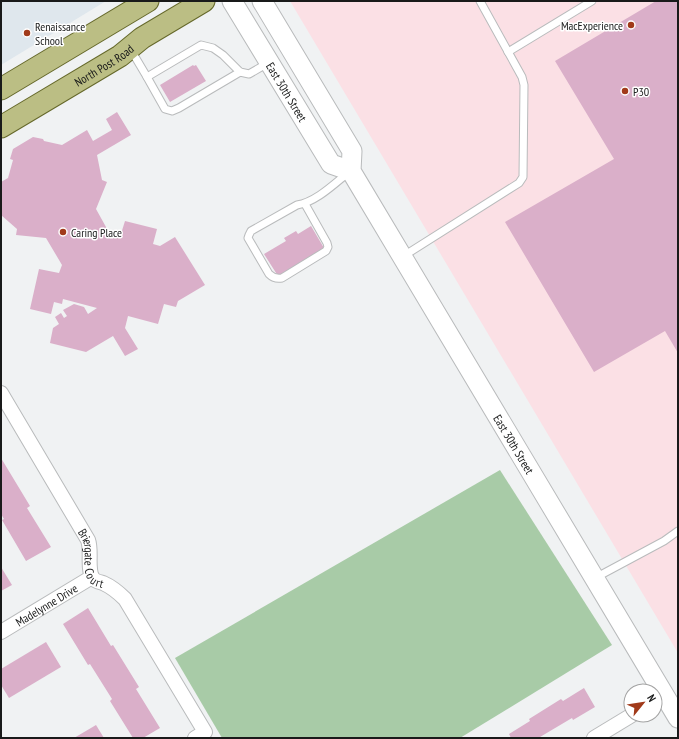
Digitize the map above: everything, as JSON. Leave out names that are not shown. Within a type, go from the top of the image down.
[{"type":"main road","points":[[1,89],[148,1]]},
{"type":"main road","name":"North Post Road","points":[[1,127],[120,56],[142,38],[204,1]]},
{"type":"main road","name":"East 30th Street","points":[[232,1],[331,164],[351,171]]},
{"type":"main road","name":"East 30th Street","points":[[262,1],[352,151],[351,171],[594,578],[652,683]]},
{"type":"main road","name":"East 30th Street","points":[[663,701],[678,718]]},
{"type":"street","name":"Briergate Court","points":[[1,393],[88,540],[91,548],[90,569],[92,577],[115,589],[125,599],[200,735]]},
{"type":"street","name":"Madelynne Drive","points":[[1,632],[92,577]]},
{"type":"street","points":[[594,738],[623,720]]},
{"type":"lane","points":[[402,257],[519,183],[523,177],[524,85],[522,77],[480,1]]},
{"type":"lane","points":[[508,52],[592,1]]},
{"type":"lane","points":[[147,77],[201,45],[213,48],[223,55],[240,72],[250,74],[269,62]]},
{"type":"lane","points":[[130,48],[165,109],[172,111],[240,72]]},
{"type":"lane","points":[[305,204],[328,247],[326,251],[282,278],[277,279],[272,277],[248,238],[251,231],[297,205],[305,204],[330,188],[351,171]]},
{"type":"lane","points":[[594,578],[664,541],[678,531]]},
{"type":"shaded area","name":"Renaissance School","points":[[1,1],[106,1],[1,65]]},
{"type":"shaded area","points":[[290,1],[678,1],[678,653]]},
{"type":"green space","points":[[500,470],[612,645],[460,738],[222,738],[175,658]]},
{"type":"building","points":[[656,1],[678,1],[678,353],[665,331],[594,372],[505,222],[614,159],[555,61]]},
{"type":"building","points":[[193,65],[196,65],[206,81],[170,102],[160,85]]},
{"type":"building","name":"Caring Place","points":[[117,112],[131,135],[97,155],[102,180],[107,182],[96,209],[111,236],[120,237],[125,221],[157,229],[153,244],[160,246],[175,237],[205,285],[178,301],[176,307],[164,304],[158,324],[128,316],[125,328],[138,349],[125,356],[113,336],[86,352],[50,343],[53,328],[59,324],[55,317],[61,313],[64,318],[67,316],[63,310],[74,304],[84,307],[88,314],[97,308],[63,299],[62,304],[54,302],[51,314],[30,309],[39,269],[59,273],[62,265],[46,238],[16,235],[17,229],[1,215],[1,182],[8,178],[13,160],[10,159],[13,149],[33,137],[62,145],[87,130],[93,141],[112,130],[106,119]]},
{"type":"building","points":[[311,226],[324,248],[278,276],[264,254],[286,241],[284,238],[296,231],[298,234]]},
{"type":"building","points":[[1,458],[30,506],[27,508],[51,547],[26,561],[2,520],[4,519],[1,514]]},
{"type":"building","points":[[1,567],[12,585],[1,591]]},
{"type":"building","points":[[88,608],[111,646],[113,645],[139,687],[136,689],[160,728],[143,738],[133,738],[110,701],[112,699],[90,664],[88,665],[63,624]]},
{"type":"building","points":[[46,642],[61,667],[9,698],[1,685],[1,669]]},
{"type":"building","points":[[584,688],[595,707],[573,720],[572,718],[540,737],[541,738],[511,738],[509,734],[530,721],[529,719],[561,699],[563,701]]},
{"type":"building","points":[[96,725],[104,738],[74,738]]},
{"type":"place","name":"MacExperience","points":[[631,25]]},
{"type":"place","name":"Renaissance School","points":[[27,33]]},
{"type":"place","name":"P30","points":[[625,91]]},
{"type":"place","name":"Caring Place","points":[[63,232]]}]
